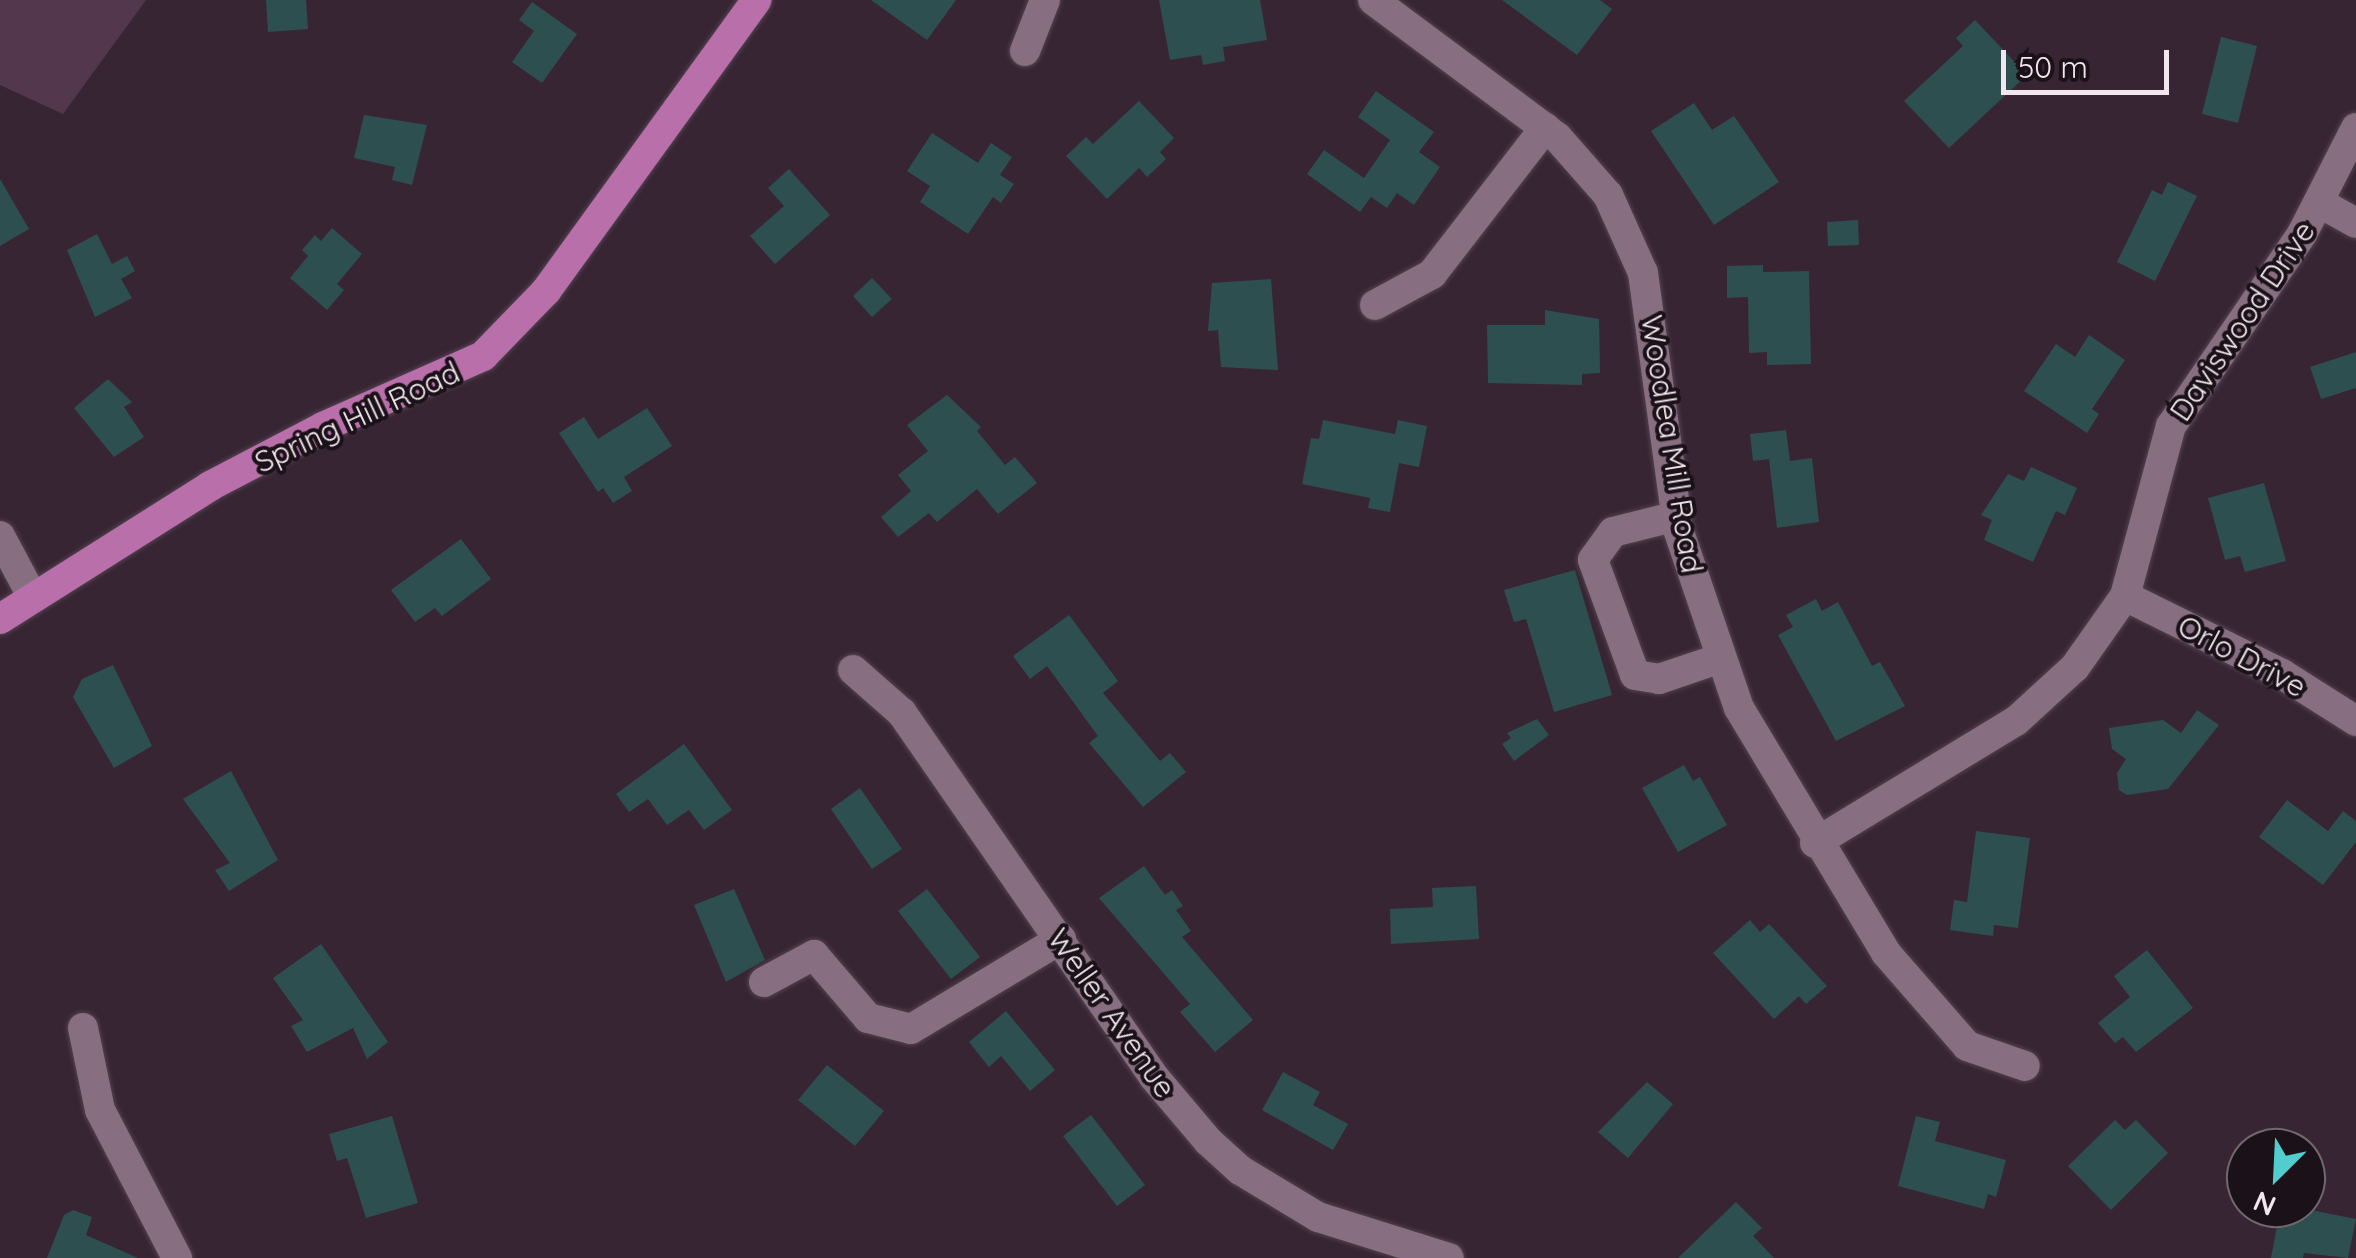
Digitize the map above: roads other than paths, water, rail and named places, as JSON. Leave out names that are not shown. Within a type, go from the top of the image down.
[{"type":"main road","name":"Spring Hill Road","points":[[0,619],[210,486],[322,426],[483,356],[546,291],[757,0]]},
{"type":"street","points":[[1025,51],[1044,0]]},
{"type":"street","name":"Woodlea Mill Road","points":[[1374,0],[1545,128],[1608,195],[1643,273],[1677,516],[1718,659],[1815,843],[1886,953],[1967,1046],[2025,1066]]},
{"type":"street","points":[[1375,305],[1432,274],[1545,128]]},
{"type":"street","name":"Daviswood Drive","points":[[1815,843],[2027,712],[2075,667],[2125,596],[2171,426],[2320,204],[2356,128]]},
{"type":"street","points":[[2320,204],[2356,223]]},
{"type":"street","points":[[1677,516],[1613,532],[1593,560],[1636,675],[1660,679],[1718,659]]},
{"type":"street","points":[[0,536],[32,596]]},
{"type":"street","name":"Orlo Drive","points":[[2125,596],[2282,674],[2356,721]]},
{"type":"street","name":"Weller Avenue","points":[[853,670],[902,713],[1172,1100],[1240,1170],[1318,1217],[1450,1258]]},
{"type":"street","points":[[764,982],[814,955],[868,1018],[911,1030],[1060,940]]},
{"type":"street","points":[[83,1028],[100,1110],[176,1258]]}]
